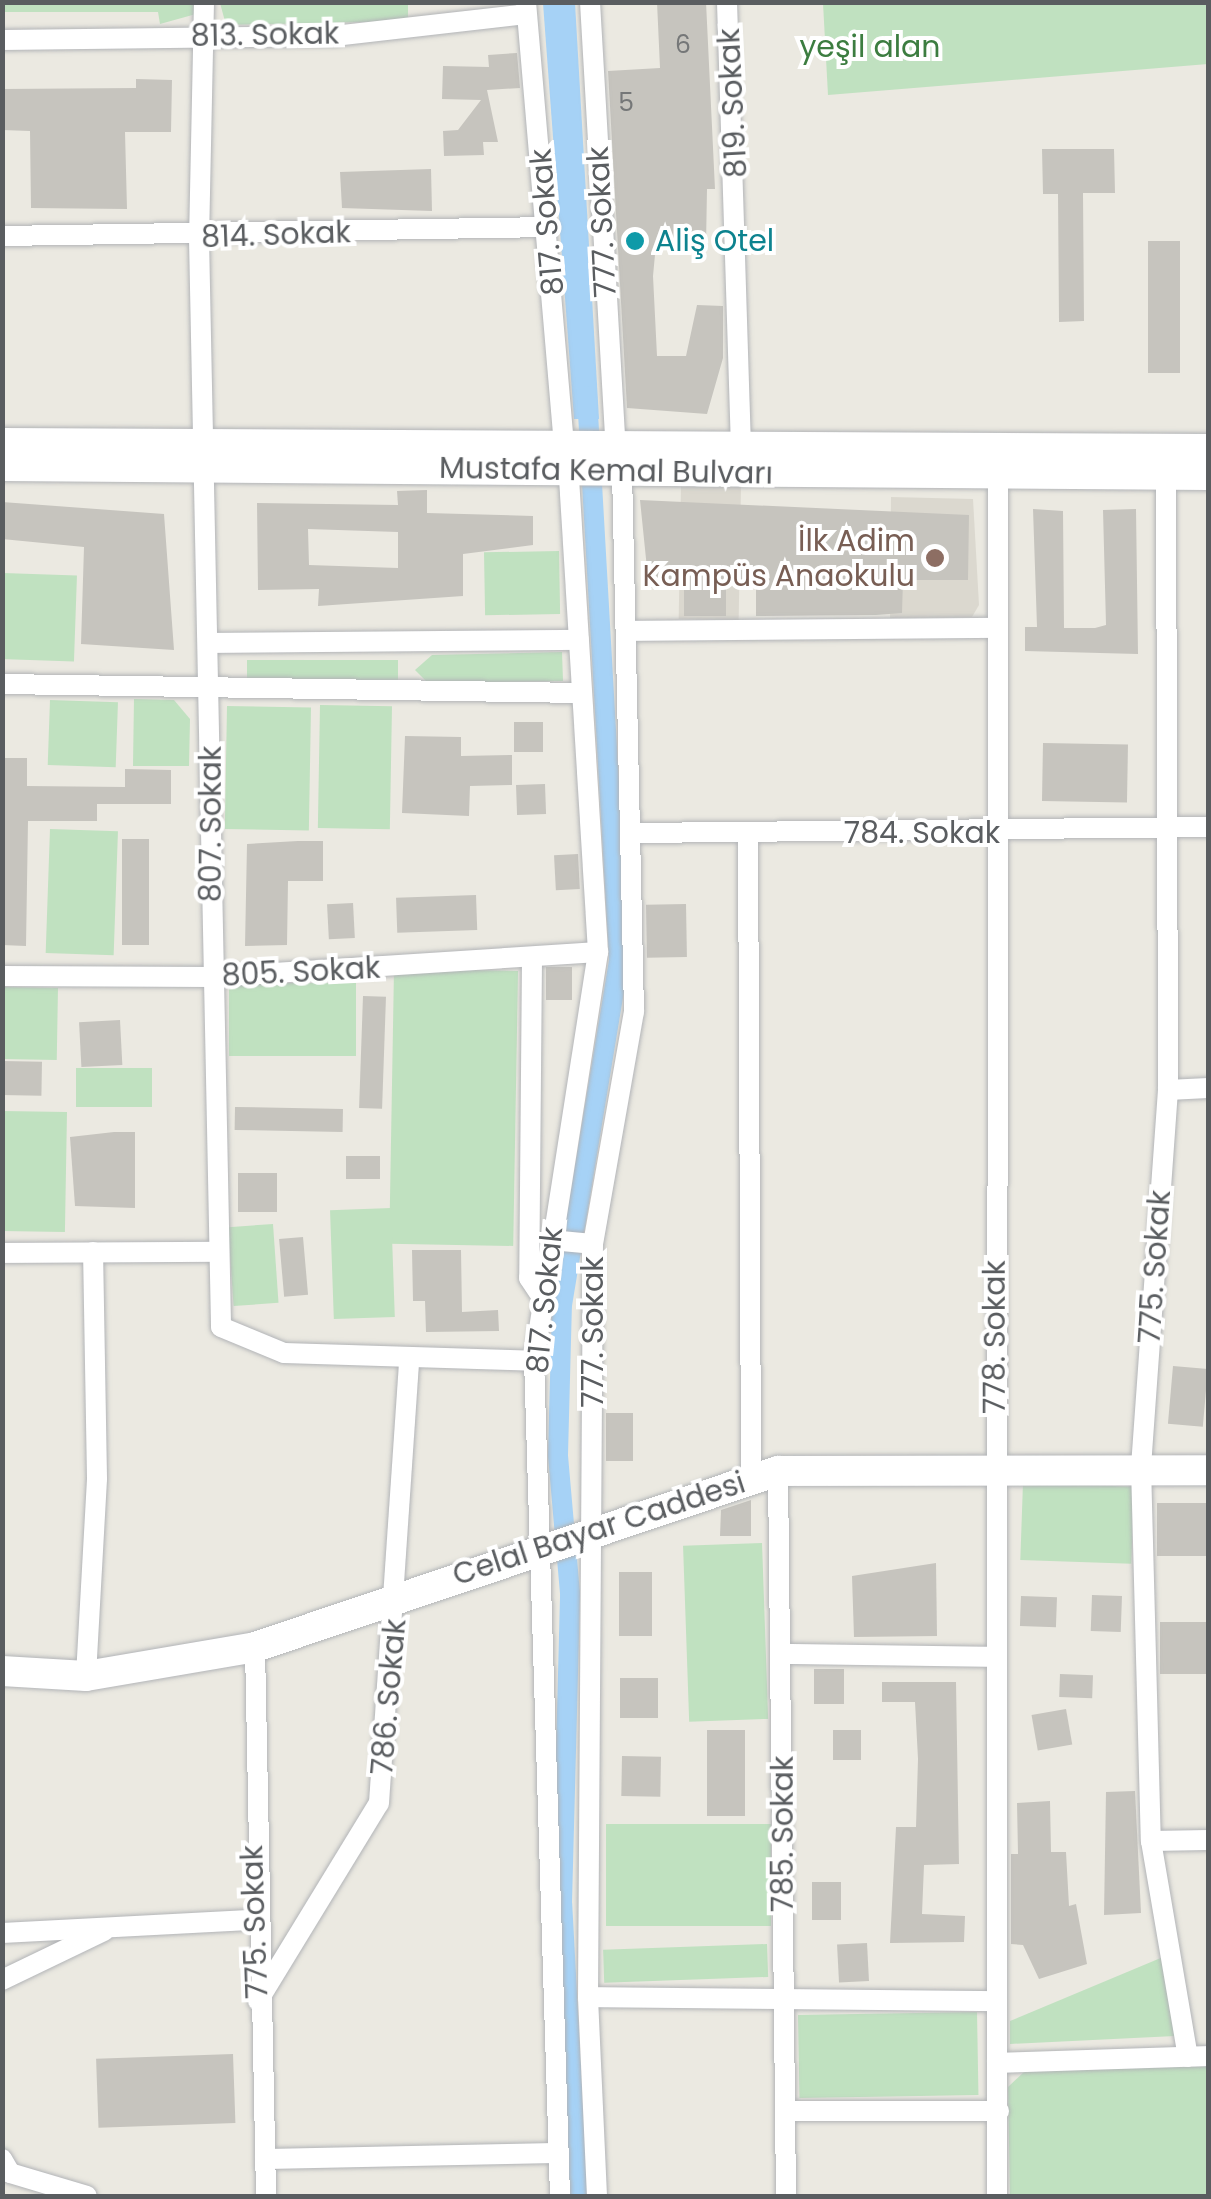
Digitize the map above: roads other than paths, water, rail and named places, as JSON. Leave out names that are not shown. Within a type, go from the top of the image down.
[{"type":"main road","name":"Mustafa Kemal Bulvarı","points":[[2,442],[204,456]]},
{"type":"main road","name":"Mustafa Kemal Bulvarı","points":[[618,456],[741,443],[1208,449]]},
{"type":"main road","name":"Mustafa Kemal Bulvarı","points":[[2,466],[204,456],[566,455],[998,476],[1208,476]]},
{"type":"main road","name":"Celal Bayar Caddesi","points":[[2,1671],[86,1676],[255,1647],[542,1546],[764,1475],[1140,1466],[1208,1470]]},
{"type":"street","name":"807. Sokak","points":[[204,2],[199,238],[204,456],[214,643],[210,687],[214,1252],[221,1327],[284,1353],[534,1361]]},
{"type":"street","name":"777. Sokak","points":[[590,2],[618,456],[635,833],[634,1012],[593,1244],[596,1530],[588,1997],[596,2196]]},
{"type":"street","name":"819. Sokak","points":[[728,2],[741,443]]},
{"type":"street","name":"813. Sokak","points":[[2,40],[334,36],[526,8]]},
{"type":"street","name":"817. Sokak","points":[[526,8],[566,455],[598,952],[534,1361],[560,2196]]},
{"type":"street","name":"814. Sokak","points":[[2,236],[199,238],[548,227]]},
{"type":"street","name":"775. Sokak","points":[[1166,474],[1168,1090],[1140,1466],[1151,1840],[1198,2056]]},
{"type":"street","name":"778. Sokak","points":[[998,476],[994,833],[994,2001],[998,2196]]},
{"type":"street","points":[[626,631],[995,628]]},
{"type":"street","points":[[214,643],[579,640]]},
{"type":"street","points":[[2,684],[582,693]]},
{"type":"street","name":"784. Sokak","points":[[635,833],[994,833],[1208,827]]},
{"type":"street","name":"785. Sokak","points":[[748,833],[764,1475],[785,1654],[782,2000],[786,2196]]},
{"type":"street","name":"805. Sokak","points":[[2,976],[212,977],[598,952]]},
{"type":"street","points":[[532,958],[529,1278],[542,1297]]},
{"type":"street","points":[[1168,1090],[1208,1088]]},
{"type":"street","points":[[550,1240],[593,1244]]},
{"type":"street","points":[[86,1676],[97,1478],[94,1252]]},
{"type":"street","points":[[2,1253],[214,1252]]},
{"type":"street","name":"786. Sokak","points":[[258,2001],[378,1804],[398,1596],[408,1358]]},
{"type":"street","name":"775. Sokak","points":[[255,1647],[254,1920],[266,2196]]},
{"type":"street","points":[[785,1654],[994,1657]]},
{"type":"street","points":[[1151,1840],[1208,1840]]},
{"type":"street","points":[[2,1932],[254,1920]]},
{"type":"street","points":[[2,1980],[114,1927]]},
{"type":"street","points":[[588,1997],[994,2001]]},
{"type":"street","points":[[997,2063],[1198,2056]]},
{"type":"street","points":[[787,2111],[999,2111]]},
{"type":"street","points":[[265,2159],[558,2153]]},
{"type":"street","points":[[2,2159],[10,2173],[87,2196]]},
{"type":"water","points":[[543,3],[575,3],[599,419],[574,419]]},
{"type":"waterway","points":[[578,2196],[562,1903],[570,1593],[558,1455],[562,1305],[619,959],[587,396]]},
{"type":"place","name":"Aliş Otel","points":[[635,241]]},
{"type":"place","name":"İlk Adim Kampüs Anaokulu","points":[[935,558]]},
{"type":"park label","name":"yeşil alan","points":[[870,47]]}]
